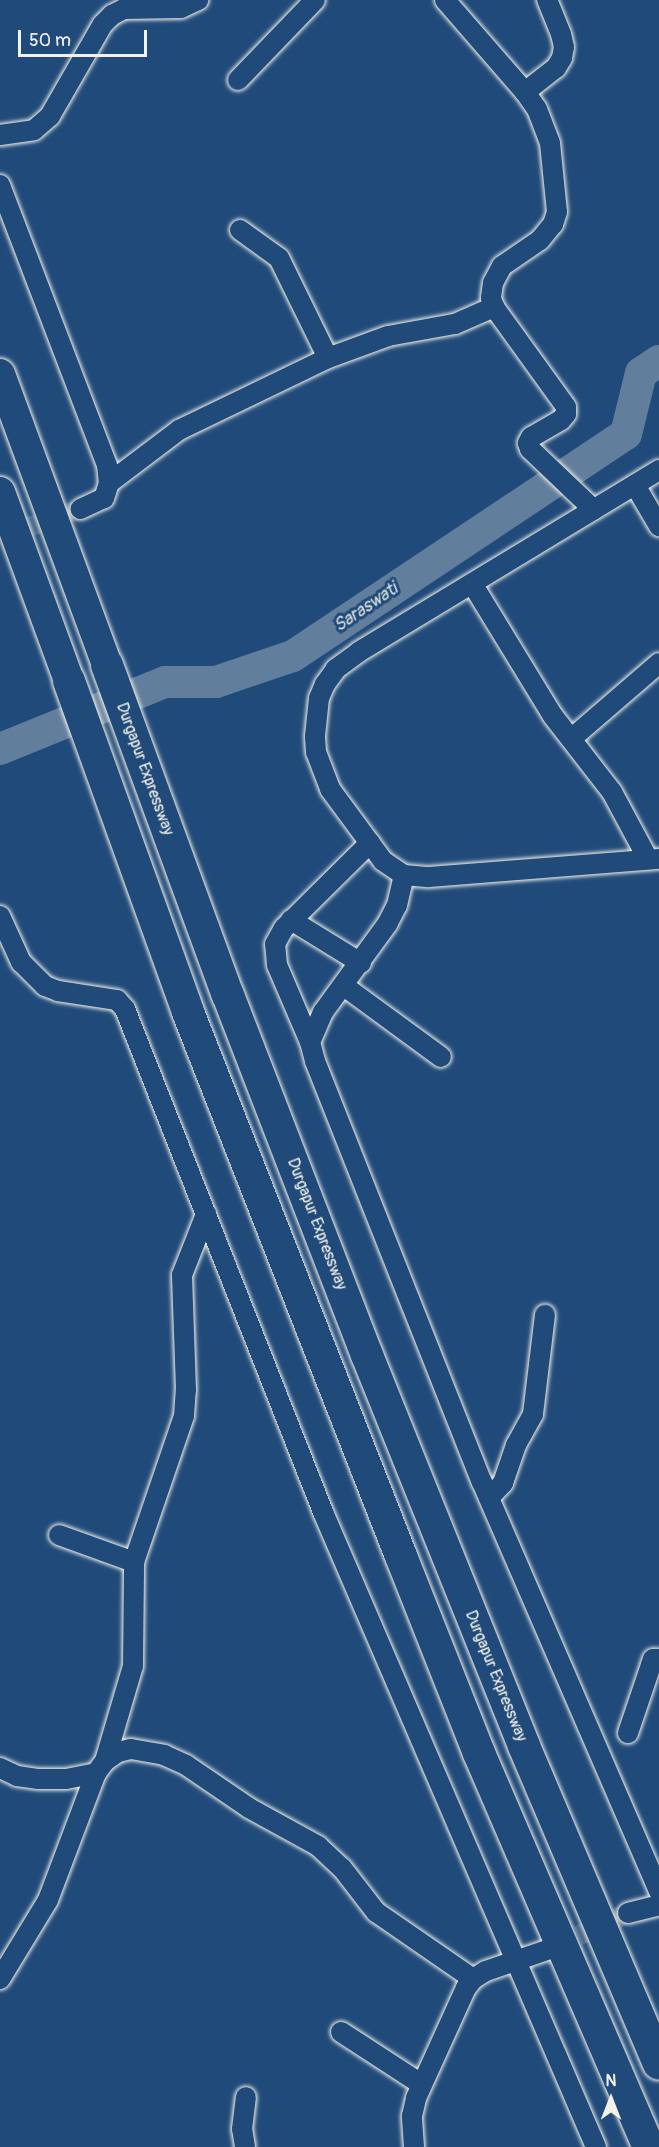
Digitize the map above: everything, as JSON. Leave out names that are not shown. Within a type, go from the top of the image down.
[{"type":"highway","name":"Durgapur Expressway","points":[[107,665],[228,995],[380,1387],[524,1746],[659,2064]]},
{"type":"highway","points":[[69,681],[188,1012],[479,1754],[649,2147]]},
{"type":"main road","name":"Durgapur Expressway","points":[[0,374],[107,665]]},
{"type":"main road","points":[[0,492],[69,681]]},
{"type":"street","points":[[0,135],[34,129],[50,116],[103,24],[112,15],[124,9],[181,8],[198,0]]},
{"type":"street","points":[[238,80],[315,0]]},
{"type":"street","points":[[445,0],[525,92],[537,109],[550,143],[557,212],[553,224],[540,240],[513,256],[497,273],[491,290],[494,307],[566,407],[566,414],[561,420],[531,437],[528,443],[534,454],[591,507]]},
{"type":"street","points":[[525,92],[556,68],[562,58],[564,47],[561,34],[547,0]]},
{"type":"street","points":[[0,185],[107,465],[109,483],[104,498],[80,509]]},
{"type":"street","points":[[240,230],[279,258],[328,358]]},
{"type":"street","points":[[109,483],[179,430],[328,358],[388,336],[455,324],[494,307]]},
{"type":"street","points":[[473,585],[536,688],[571,739],[612,792],[653,859],[429,877],[404,875],[383,861],[330,789],[320,767],[315,737],[322,691],[336,669],[359,652],[473,585],[591,507],[659,470]]},
{"type":"street","points":[[635,485],[659,526]]},
{"type":"street","points":[[571,739],[659,663]]},
{"type":"street","points":[[370,843],[291,920],[278,936],[275,953],[277,965],[310,1042],[315,1061],[489,1498],[659,1892]]},
{"type":"street","points":[[310,1042],[323,1012],[388,923],[396,905],[404,875]]},
{"type":"street","points":[[0,916],[21,962],[45,986],[58,991],[117,1000],[125,1009],[323,1512],[596,2147]]},
{"type":"street","points":[[291,920],[361,963]]},
{"type":"street","points":[[344,986],[441,1057]]},
{"type":"street","points":[[2,1973],[48,1900],[101,1767],[133,1666],[134,1562],[184,1416],[186,1390],[182,1275],[206,1214]]},
{"type":"street","points":[[489,1498],[502,1483],[516,1444],[533,1414],[544,1315]]},
{"type":"street","points":[[59,1535],[134,1562]]},
{"type":"street","points":[[628,1733],[653,1659],[659,1659]]},
{"type":"street","points":[[0,1768],[17,1776],[66,1779],[101,1767],[118,1752],[131,1749],[164,1755],[186,1766],[249,1808],[318,1846],[342,1868],[376,1912],[472,1979]]},
{"type":"street","points":[[628,1913],[659,1905]]},
{"type":"street","points":[[414,2147],[412,2116],[422,2084],[454,2009],[472,1979],[547,1950]]},
{"type":"street","points":[[341,2032],[422,2084]]},
{"type":"street","points":[[245,2147],[242,2129],[246,2097]]},
{"type":"waterway","name":"Saraswati","points":[[0,749],[165,682],[216,682],[293,656],[626,434],[641,373],[659,361]]},
{"type":"tunnel","points":[[0,537],[80,509]]},
{"type":"tunnel","points":[[551,1948],[628,1913]]}]
